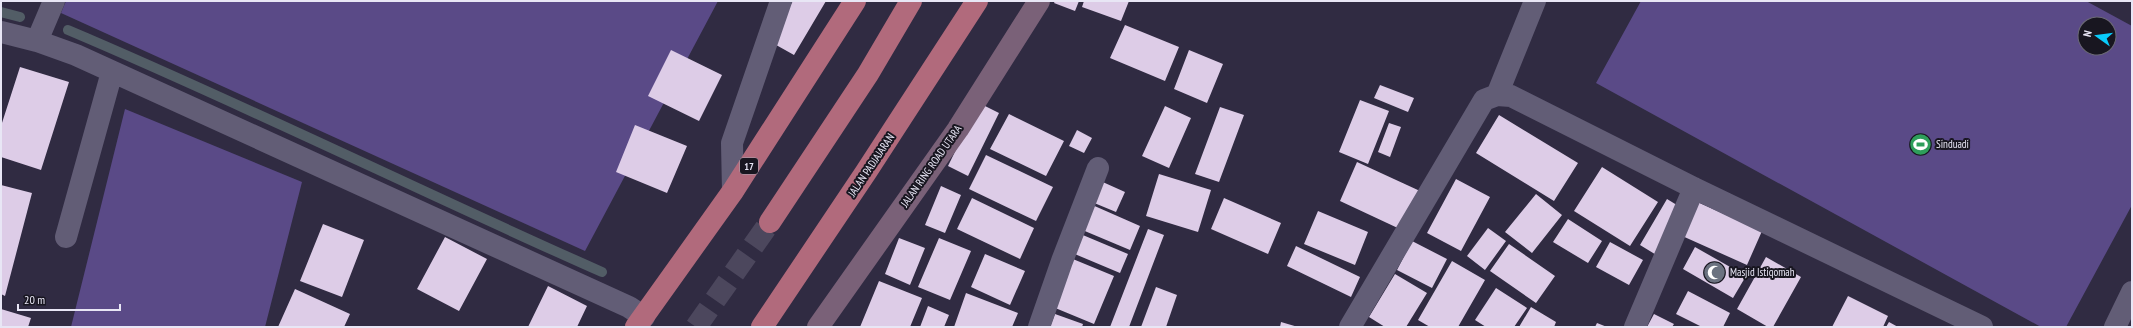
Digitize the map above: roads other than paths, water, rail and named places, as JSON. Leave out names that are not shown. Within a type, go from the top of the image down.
[{"type":"highway","name":"17","points":[[640,322],[733,191],[855,1]]},
{"type":"highway","points":[[770,222],[868,74],[912,1]]},
{"type":"highway","name":"JALAN PADJAJARAN","points":[[762,327],[975,5]]},
{"type":"street","points":[[37,41],[54,1]]},
{"type":"street","points":[[733,191],[732,143],[781,1]]},
{"type":"street","name":"JALAN RING ROAD UTARA","points":[[818,327],[958,129],[1039,1]]},
{"type":"street","points":[[1497,95],[1535,1]]},
{"type":"street","points":[[1,32],[37,41],[76,55],[622,304],[640,322]]},
{"type":"street","points":[[66,237],[112,72]]},
{"type":"street","points":[[1350,327],[1484,100],[1497,95],[1511,96],[1694,188],[1982,327]]},
{"type":"street","points":[[1040,327],[1062,261],[1098,168]]},
{"type":"street","points":[[1635,327],[1694,188]]},
{"type":"street","points":[[2115,327],[2132,292]]},
{"type":"waterway","points":[[1,12],[20,17]]},
{"type":"waterway","points":[[68,30],[269,119],[468,212],[602,272]]},
{"type":"tunnel","points":[[696,327],[770,222]]},
{"type":"place","name":"Sinduadi","points":[[1920,144]]},
{"type":"place","name":"Masjid Istiqomah","points":[[1714,272]]}]
